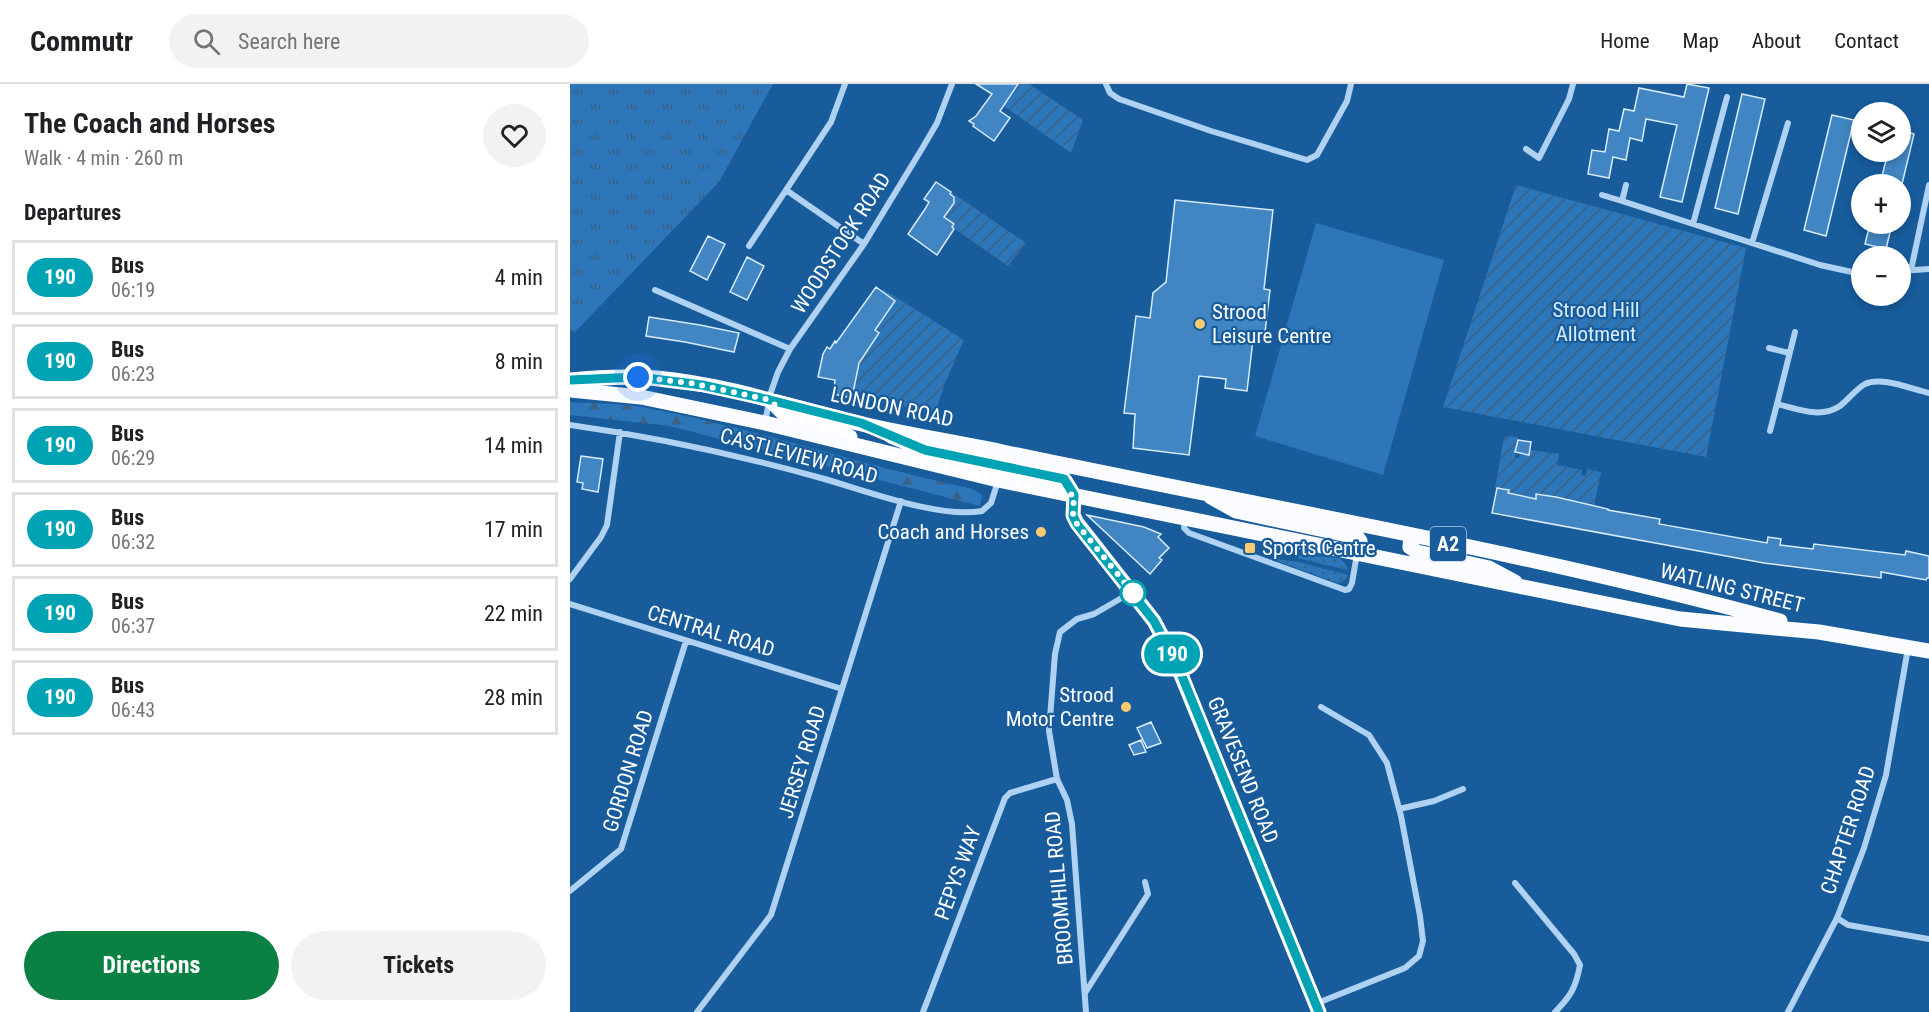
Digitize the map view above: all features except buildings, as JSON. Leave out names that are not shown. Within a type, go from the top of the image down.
[{"type":"main road","name":"LONDON ROAD","points":[[570,380],[656,378],[770,400],[861,423],[925,450],[1002,466],[1074,495]]},
{"type":"main road","name":"LONDON ROAD","points":[[570,390],[641,397],[765,423],[891,455],[1002,466],[1075,466]]},
{"type":"main road","name":"LONDON ROAD","points":[[770,400],[786,416],[831,429],[891,455]]},
{"type":"main road","name":"WATLING STREET","points":[[1075,466],[1498,554],[1723,606],[1819,632]]},
{"type":"main road","name":"WATLING STREET","points":[[1204,492],[1236,511],[1357,537],[1360,540],[1357,554]]},
{"type":"main road","name":"WATLING STREET","points":[[1074,495],[1683,620],[1819,632]]},
{"type":"main road","name":"GRAVESEND ROAD","points":[[1074,495],[1073,516],[1077,524],[1154,621],[1177,664],[1317,1008]]},
{"type":"main road","name":"WATLING STREET","points":[[1411,536],[1410,548],[1417,552],[1484,566],[1522,587]]},
{"type":"main road","name":"A2","points":[[1819,632],[1929,651]]},
{"type":"street","points":[[749,246],[831,122],[845,84]]},
{"type":"street","name":"WOODSTOCK ROAD","points":[[765,423],[778,372],[790,349],[864,244],[934,128],[952,84]]},
{"type":"street","points":[[1106,84],[1110,93],[1119,99],[1211,131],[1307,160],[1317,155],[1347,101],[1351,84]]},
{"type":"street","points":[[1526,149],[1539,158],[1569,99],[1573,84]]},
{"type":"street","points":[[1693,224],[1727,97]]},
{"type":"street","points":[[1752,243],[1788,123]]},
{"type":"street","points":[[1622,201],[1626,184]]},
{"type":"street","points":[[1929,185],[1911,270],[1929,269]]},
{"type":"street","points":[[786,190],[864,244]]},
{"type":"street","points":[[1602,195],[1822,266],[1851,271]]},
{"type":"street","points":[[655,290],[790,349]]},
{"type":"street","points":[[1770,431],[1795,332]]},
{"type":"street","points":[[1769,348],[1789,353]]},
{"type":"street","points":[[1777,404],[1816,414],[1838,407],[1865,384],[1886,380],[1929,393]]},
{"type":"street","name":"CASTLEVIEW ROAD","points":[[570,425],[707,449],[942,510],[979,512],[990,505],[1002,466]]},
{"type":"street","points":[[570,579],[605,530],[620,432]]},
{"type":"street","name":"JERSEY ROAD","points":[[697,1012],[771,915],[901,501]]},
{"type":"street","points":[[1185,517],[1184,528],[1189,533],[1345,590],[1351,586],[1357,554]]},
{"type":"street","name":"BROOMHILL ROAD","points":[[1086,1012],[1072,824],[1067,800],[1057,779],[1048,731],[1055,654],[1060,632],[1077,619],[1094,614],[1133,592]]},
{"type":"street","name":"CENTRAL ROAD","points":[[570,604],[842,689]]},
{"type":"street","name":"GORDON ROAD","points":[[570,891],[621,849],[686,640]]},
{"type":"street","name":"CHAPTER ROAD","points":[[1788,1012],[1837,918],[1864,848],[1886,775],[1908,648]]},
{"type":"street","points":[[1317,1008],[1398,972],[1419,956],[1422,943],[1422,928],[1399,809],[1387,763],[1369,735],[1322,707]]},
{"type":"street","name":"PEPYS WAY","points":[[923,1012],[1005,798],[1010,793],[1057,779]]},
{"type":"street","points":[[1399,809],[1434,801],[1462,789]]},
{"type":"street","points":[[1085,993],[1148,894],[1145,882]]},
{"type":"street","points":[[1515,883],[1574,954],[1580,965],[1577,984],[1569,998],[1555,1012]]},
{"type":"street","points":[[1837,918],[1848,925],[1929,939]]},
{"type":"green space","points":[[570,84],[773,84],[719,182],[575,332],[570,330]]},
{"type":"green space","points":[[1018,84],[1029,84],[1083,120],[1071,153],[998,102]]},
{"type":"green space","name":"Strood Hill Allotment","points":[[1516,185],[1746,248],[1706,457],[1443,407]]},
{"type":"green space","points":[[951,192],[1026,243],[1008,266],[952,227],[954,223],[943,215],[954,200]]},
{"type":"green space","points":[[1316,223],[1444,260],[1383,475],[1255,436]]},
{"type":"green space","points":[[883,289],[964,340],[935,413],[853,396],[858,371],[821,363],[817,360],[858,365],[866,353],[841,337],[870,347],[879,333],[875,330],[895,301],[882,291]]},
{"type":"green space","points":[[570,402],[642,407],[733,427],[892,470],[973,489],[982,495],[980,506],[670,426],[570,415]]},
{"type":"green space","points":[[1504,437],[1518,438],[1515,458],[1519,458],[1520,453],[1529,455],[1530,450],[1559,454],[1557,465],[1582,470],[1581,475],[1586,476],[1587,469],[1601,472],[1594,506],[1537,494],[1535,502],[1507,496],[1508,489],[1495,488]]},
{"type":"green space","points":[[1299,555],[1339,558],[1348,570],[1297,558]]},
{"type":"green space","points":[[1269,558],[1299,562],[1348,575],[1344,581],[1337,583]]},
{"type":"bus line","name":"190","points":[[570,380],[638,377],[702,385],[861,423],[925,450],[1064,479],[1074,495],[1073,516],[1077,524],[1154,621],[1177,664],[1319,1012]]},
{"type":"place","name":"Strood Leisure Centre","points":[[1200,324]]},
{"type":"place","name":"Coach and Horses","points":[[1041,532]]},
{"type":"place","name":"Sports Centre","points":[[1250,548]]},
{"type":"place","name":"Strood Motor Centre","points":[[1126,707]]},
{"type":"route","points":[[638,377],[690,383],[770,400],[786,416],[831,429],[891,455],[1074,495],[1073,516],[1077,524],[1133,593]]}]
